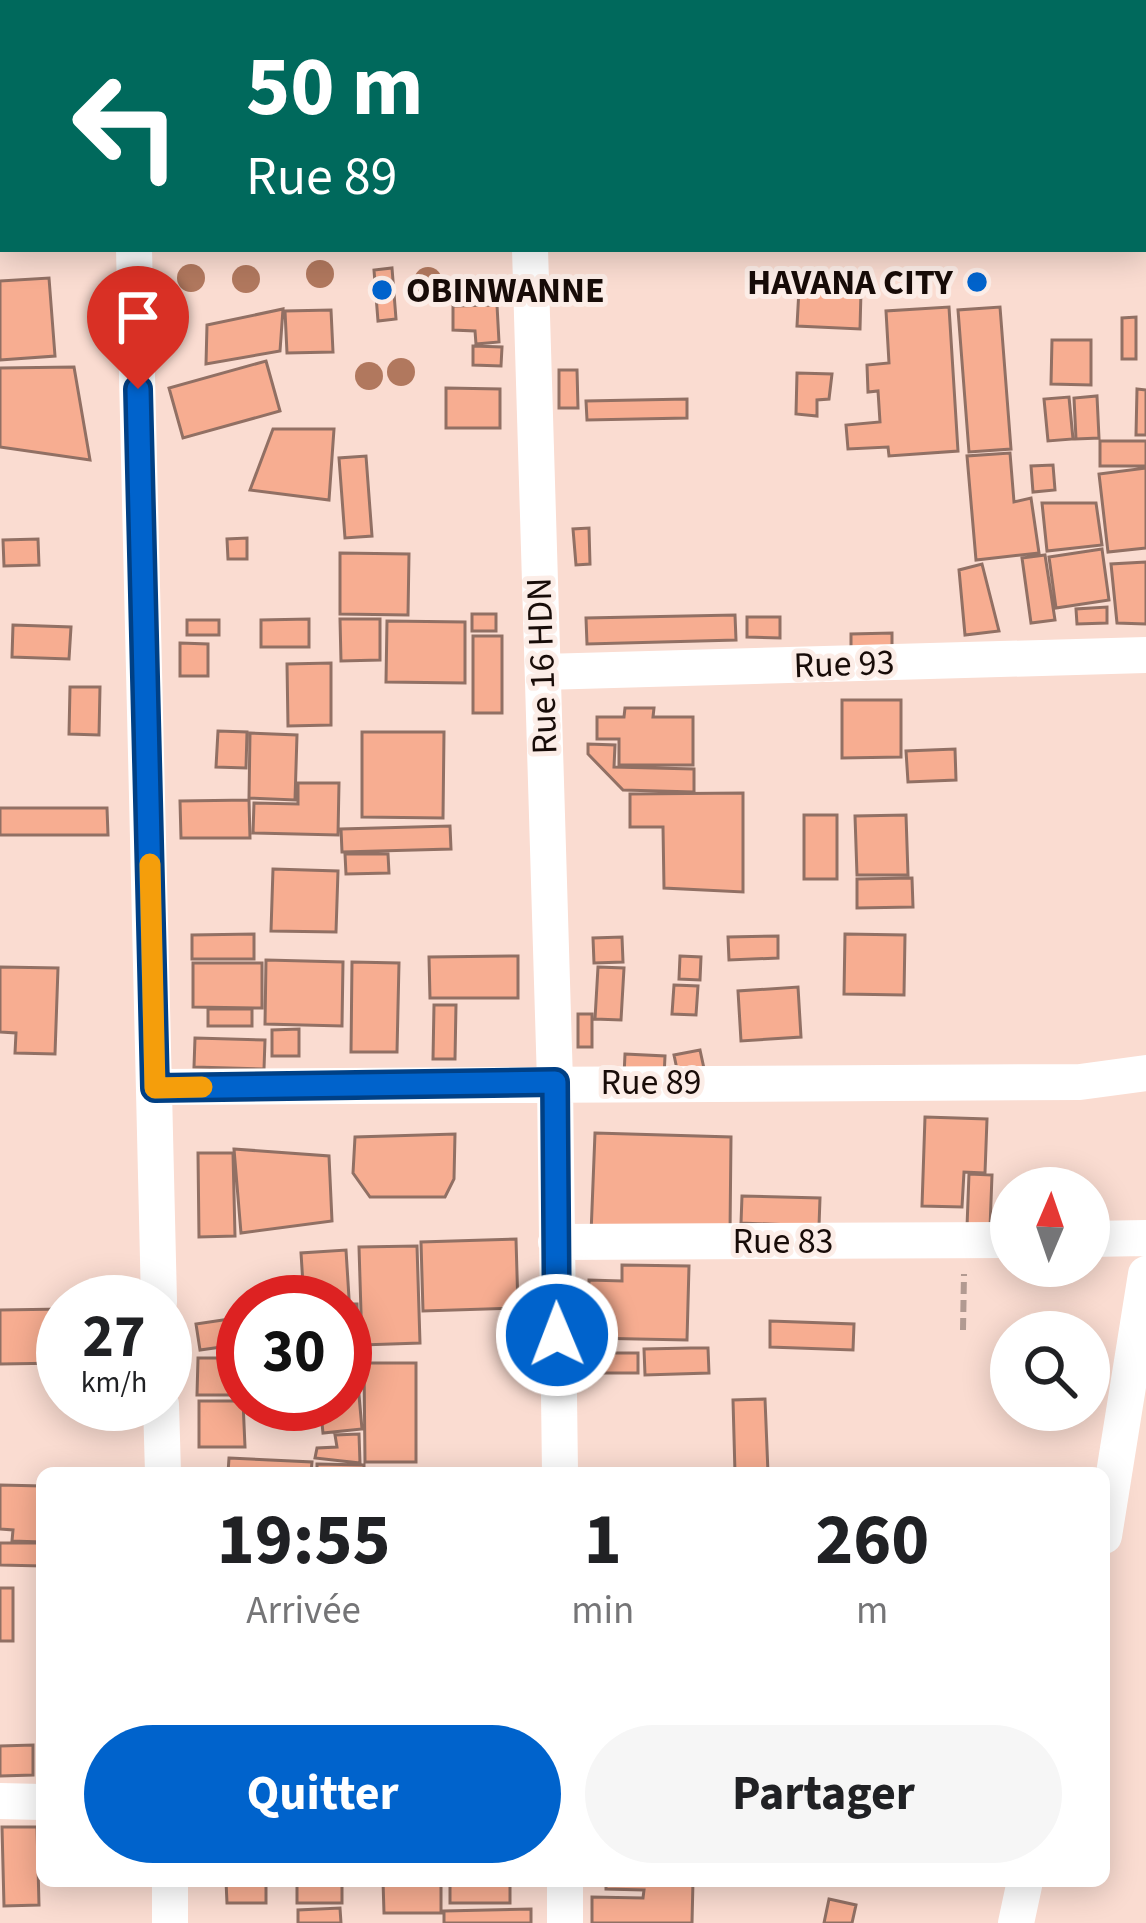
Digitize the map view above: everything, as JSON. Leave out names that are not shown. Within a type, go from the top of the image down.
[{"type":"street","points":[[134,252],[158,1275]]},
{"type":"street","name":"Rue 16 HDN","points":[[530,252],[555,1082],[560,1467]]},
{"type":"street","name":"Rue 93","points":[[543,672],[1146,655]]},
{"type":"street","name":"Rue 89","points":[[155,1088],[1080,1082],[1146,1073]]},
{"type":"street","points":[[1110,1239],[1146,1238]]},
{"type":"street","name":"Rue 83","points":[[556,1242],[990,1240]]},
{"type":"street","points":[[1120,1518],[1146,1274]]},
{"type":"street","points":[[162,1431],[163,1467]]},
{"type":"street","points":[[0,1801],[36,1802]]},
{"type":"street","points":[[170,1887],[170,1923]]},
{"type":"street","points":[[565,1887],[565,1923]]},
{"type":"street","points":[[1016,1923],[1023,1887]]},
{"type":"path","points":[[963,1330],[964,1241]]},
{"type":"building","points":[[392,268],[396,319],[378,321],[374,270]]},
{"type":"building","points":[[49,278],[55,356],[0,360],[0,281]]},
{"type":"building","points":[[799,289],[861,291],[860,329],[797,326]]},
{"type":"building","points":[[497,305],[499,342],[476,344],[475,331],[453,330],[453,306]]},
{"type":"building","points":[[949,307],[958,451],[889,456],[888,447],[848,449],[846,425],[880,422],[878,391],[868,392],[867,365],[889,363],[886,311]]},
{"type":"building","points":[[1000,307],[1011,449],[969,452],[958,310]]},
{"type":"building","points":[[283,309],[280,351],[206,364],[207,325]]},
{"type":"building","points":[[331,310],[333,352],[287,353],[285,311]]},
{"type":"building","points":[[1136,317],[1136,359],[1122,359],[1122,318]]},
{"type":"building","points":[[1052,340],[1091,340],[1091,385],[1051,384]]},
{"type":"building","points":[[473,346],[502,347],[501,366],[473,365]]},
{"type":"building","points":[[266,361],[280,411],[183,438],[169,388]]},
{"type":"building","points":[[74,367],[90,460],[0,447],[0,368]]},
{"type":"building","points":[[559,370],[577,370],[578,408],[559,408]]},
{"type":"building","points":[[797,373],[832,374],[829,399],[817,400],[817,416],[796,414]]},
{"type":"building","points":[[446,388],[500,389],[500,428],[446,428]]},
{"type":"building","points":[[1137,389],[1146,390],[1146,435],[1136,435]]},
{"type":"building","points":[[1097,396],[1099,438],[1076,439],[1074,398]]},
{"type":"building","points":[[1069,397],[1073,439],[1048,441],[1044,399]]},
{"type":"building","points":[[687,399],[687,418],[587,420],[586,401]]},
{"type":"building","points":[[273,429],[334,429],[329,500],[250,490]]},
{"type":"building","points":[[1100,441],[1146,441],[1146,466],[1100,466]]},
{"type":"building","points":[[1010,453],[1014,502],[1031,498],[1039,553],[976,560],[967,456]]},
{"type":"building","points":[[366,456],[372,536],[345,538],[339,458]]},
{"type":"building","points":[[1053,465],[1055,490],[1033,492],[1031,466]]},
{"type":"building","points":[[1146,468],[1146,548],[1108,552],[1099,474]]},
{"type":"building","points":[[1042,503],[1096,503],[1102,545],[1047,551]]},
{"type":"building","points":[[589,528],[590,564],[576,565],[573,529]]},
{"type":"building","points":[[247,538],[247,559],[228,559],[227,539]]},
{"type":"building","points":[[38,539],[39,565],[4,566],[3,540]]},
{"type":"building","points":[[1102,549],[1109,600],[1056,608],[1049,557]]},
{"type":"building","points":[[340,553],[409,554],[408,615],[340,614]]},
{"type":"building","points":[[1045,555],[1055,620],[1031,623],[1022,558]]},
{"type":"building","points":[[1146,562],[1146,624],[1117,623],[1111,564]]},
{"type":"building","points":[[982,564],[999,631],[965,635],[959,570]]},
{"type":"building","points":[[1107,607],[1107,623],[1077,624],[1076,609]]},
{"type":"building","points":[[472,614],[496,614],[496,631],[472,631]]},
{"type":"building","points":[[735,615],[736,640],[587,644],[586,618]]},
{"type":"building","points":[[747,617],[780,617],[780,638],[747,637]]},
{"type":"building","points":[[309,619],[309,647],[261,647],[261,620]]},
{"type":"building","points":[[340,619],[380,619],[380,660],[341,661]]},
{"type":"building","points":[[187,620],[219,620],[219,635],[187,635]]},
{"type":"building","points":[[387,621],[465,622],[465,683],[386,682]]},
{"type":"building","points":[[13,625],[71,627],[69,659],[12,657]]},
{"type":"building","points":[[892,633],[892,648],[851,648],[851,634]]},
{"type":"building","points":[[473,636],[502,636],[502,713],[473,713]]},
{"type":"building","points":[[180,643],[208,644],[208,676],[180,676]]},
{"type":"building","points":[[331,663],[331,725],[288,726],[287,664]]},
{"type":"building","points":[[70,687],[100,687],[99,735],[69,734]]},
{"type":"building","points":[[842,700],[901,700],[901,757],[842,758]]},
{"type":"building","points":[[625,708],[654,708],[653,717],[693,717],[693,765],[619,765],[619,739],[597,739],[597,717],[624,717]]},
{"type":"building","points":[[218,731],[247,732],[246,768],[216,767]]},
{"type":"building","points":[[362,732],[444,732],[443,818],[362,817]]},
{"type":"building","points":[[250,733],[297,735],[295,800],[249,798]]},
{"type":"building","points":[[588,744],[615,745],[614,767],[694,769],[694,792],[623,790],[588,754]]},
{"type":"building","points":[[955,749],[956,780],[908,782],[906,751]]},
{"type":"building","points":[[298,783],[339,783],[338,835],[253,833],[254,803],[298,804]]},
{"type":"building","points":[[743,793],[743,892],[664,888],[663,827],[630,827],[630,794]]},
{"type":"building","points":[[249,800],[250,838],[181,838],[180,801]]},
{"type":"building","points":[[0,808],[107,808],[108,835],[0,835]]},
{"type":"building","points":[[804,815],[837,815],[837,879],[804,879]]},
{"type":"building","points":[[906,815],[908,875],[857,875],[855,816]]},
{"type":"building","points":[[450,826],[451,849],[342,852],[341,829]]},
{"type":"building","points":[[345,854],[388,854],[389,873],[346,874]]},
{"type":"building","points":[[273,869],[338,871],[336,932],[271,931]]},
{"type":"building","points":[[912,878],[913,907],[857,908],[857,879]]},
{"type":"building","points":[[254,934],[254,959],[192,959],[192,935]]},
{"type":"building","points":[[845,934],[905,935],[904,995],[844,994]]},
{"type":"building","points":[[778,936],[778,958],[729,960],[728,937]]},
{"type":"building","points":[[622,937],[623,962],[594,963],[593,938]]},
{"type":"building","points":[[518,956],[518,998],[430,998],[429,957]]},
{"type":"building","points":[[680,956],[701,957],[700,980],[679,979]]},
{"type":"building","points":[[266,960],[343,962],[342,1026],[265,1024]]},
{"type":"building","points":[[352,962],[399,963],[397,1052],[351,1052]]},
{"type":"building","points":[[193,963],[262,963],[262,1008],[193,1007]]},
{"type":"building","points":[[0,967],[58,968],[55,1054],[15,1053],[16,1033],[0,1032]]},
{"type":"building","points":[[598,967],[624,968],[621,1020],[595,1019]]},
{"type":"building","points":[[674,985],[698,986],[696,1015],[672,1014]]},
{"type":"building","points":[[798,987],[801,1037],[741,1041],[738,991]]},
{"type":"building","points":[[434,1005],[456,1005],[455,1059],[433,1059]]},
{"type":"building","points":[[208,1009],[252,1009],[252,1026],[208,1026]]},
{"type":"building","points":[[578,1014],[592,1014],[592,1047],[578,1047]]},
{"type":"building","points":[[299,1029],[299,1056],[272,1056],[272,1030]]},
{"type":"building","points":[[195,1038],[265,1040],[264,1069],[194,1067]]},
{"type":"building","points":[[700,1050],[705,1073],[679,1079],[674,1055]]},
{"type":"building","points":[[625,1054],[665,1056],[664,1077],[624,1076]]},
{"type":"building","points":[[925,1117],[987,1119],[985,1173],[964,1172],[962,1207],[922,1206]]},
{"type":"building","points":[[595,1133],[731,1137],[730,1233],[591,1234]]},
{"type":"building","points":[[455,1134],[454,1179],[445,1197],[370,1197],[353,1173],[355,1137]]},
{"type":"building","points":[[234,1149],[329,1156],[332,1221],[241,1233]]},
{"type":"building","points":[[198,1153],[233,1153],[235,1236],[199,1237]]},
{"type":"building","points":[[969,1174],[990,1175],[990,1228],[967,1227]]},
{"type":"building","points":[[742,1196],[820,1198],[819,1226],[741,1223]]},
{"type":"building","points":[[516,1239],[518,1308],[423,1311],[421,1242]]},
{"type":"building","points":[[417,1246],[420,1343],[372,1345],[372,1275],[360,1275],[359,1247]]},
{"type":"building","points":[[346,1250],[348,1275],[302,1275],[301,1253]]},
{"type":"building","points":[[622,1265],[689,1266],[687,1340],[588,1338],[589,1280],[622,1281]]},
{"type":"building","points":[[36,1309],[36,1363],[0,1364],[0,1310]]},
{"type":"building","points":[[216,1321],[216,1348],[200,1350],[196,1324]]},
{"type":"building","points":[[770,1321],[854,1324],[853,1350],[770,1347]]},
{"type":"building","points":[[708,1348],[709,1373],[645,1375],[644,1349]]},
{"type":"building","points":[[601,1353],[638,1353],[638,1373],[601,1373]]},
{"type":"building","points":[[198,1358],[216,1358],[216,1395],[197,1395]]},
{"type":"building","points":[[372,1363],[416,1363],[416,1462],[365,1462],[365,1431],[372,1431]]},
{"type":"building","points":[[765,1399],[768,1467],[735,1467],[733,1400]]},
{"type":"building","points":[[199,1401],[216,1401],[216,1431],[244,1431],[245,1447],[199,1447]]},
{"type":"building","points":[[359,1434],[360,1463],[315,1458],[317,1448],[337,1447],[335,1435]]},
{"type":"building","points":[[229,1458],[312,1462],[312,1467],[228,1467]]},
{"type":"building","points":[[317,1464],[364,1465],[364,1467]]},
{"type":"building","points":[[0,1485],[36,1486],[36,1542],[12,1541],[13,1530],[0,1529]]},
{"type":"building","points":[[0,1543],[36,1543],[36,1566],[0,1565]]},
{"type":"building","points":[[0,1588],[13,1588],[13,1641],[0,1641]]},
{"type":"building","points":[[33,1745],[33,1775],[0,1776],[0,1746]]},
{"type":"building","points":[[2,1827],[36,1827],[39,1905],[4,1906]]},
{"type":"building","points":[[226,1887],[266,1887],[266,1903],[227,1903]]},
{"type":"building","points":[[297,1887],[342,1887],[342,1903],[297,1903]]},
{"type":"building","points":[[383,1887],[441,1887],[441,1913],[384,1913]]},
{"type":"building","points":[[450,1887],[510,1887],[510,1903],[450,1903]]},
{"type":"building","points":[[693,1887],[692,1923],[592,1923],[592,1897],[643,1898],[644,1890],[606,1889]]},
{"type":"building","points":[[829,1899],[856,1905],[852,1923],[824,1923]]},
{"type":"building","points":[[340,1908],[341,1923],[298,1923],[298,1910]]},
{"type":"building","points":[[531,1909],[531,1923],[444,1923],[444,1911]]},
{"type":"slow traffic","points":[[150,864],[155,1088],[202,1087]]},
{"type":"place","name":"HAVANA CITY","points":[[977,282]]},
{"type":"place","name":"OBINWANNE","points":[[382,290]]},
{"type":"route","points":[[138,389],[155,1088],[555,1082],[557,1335]]}]
